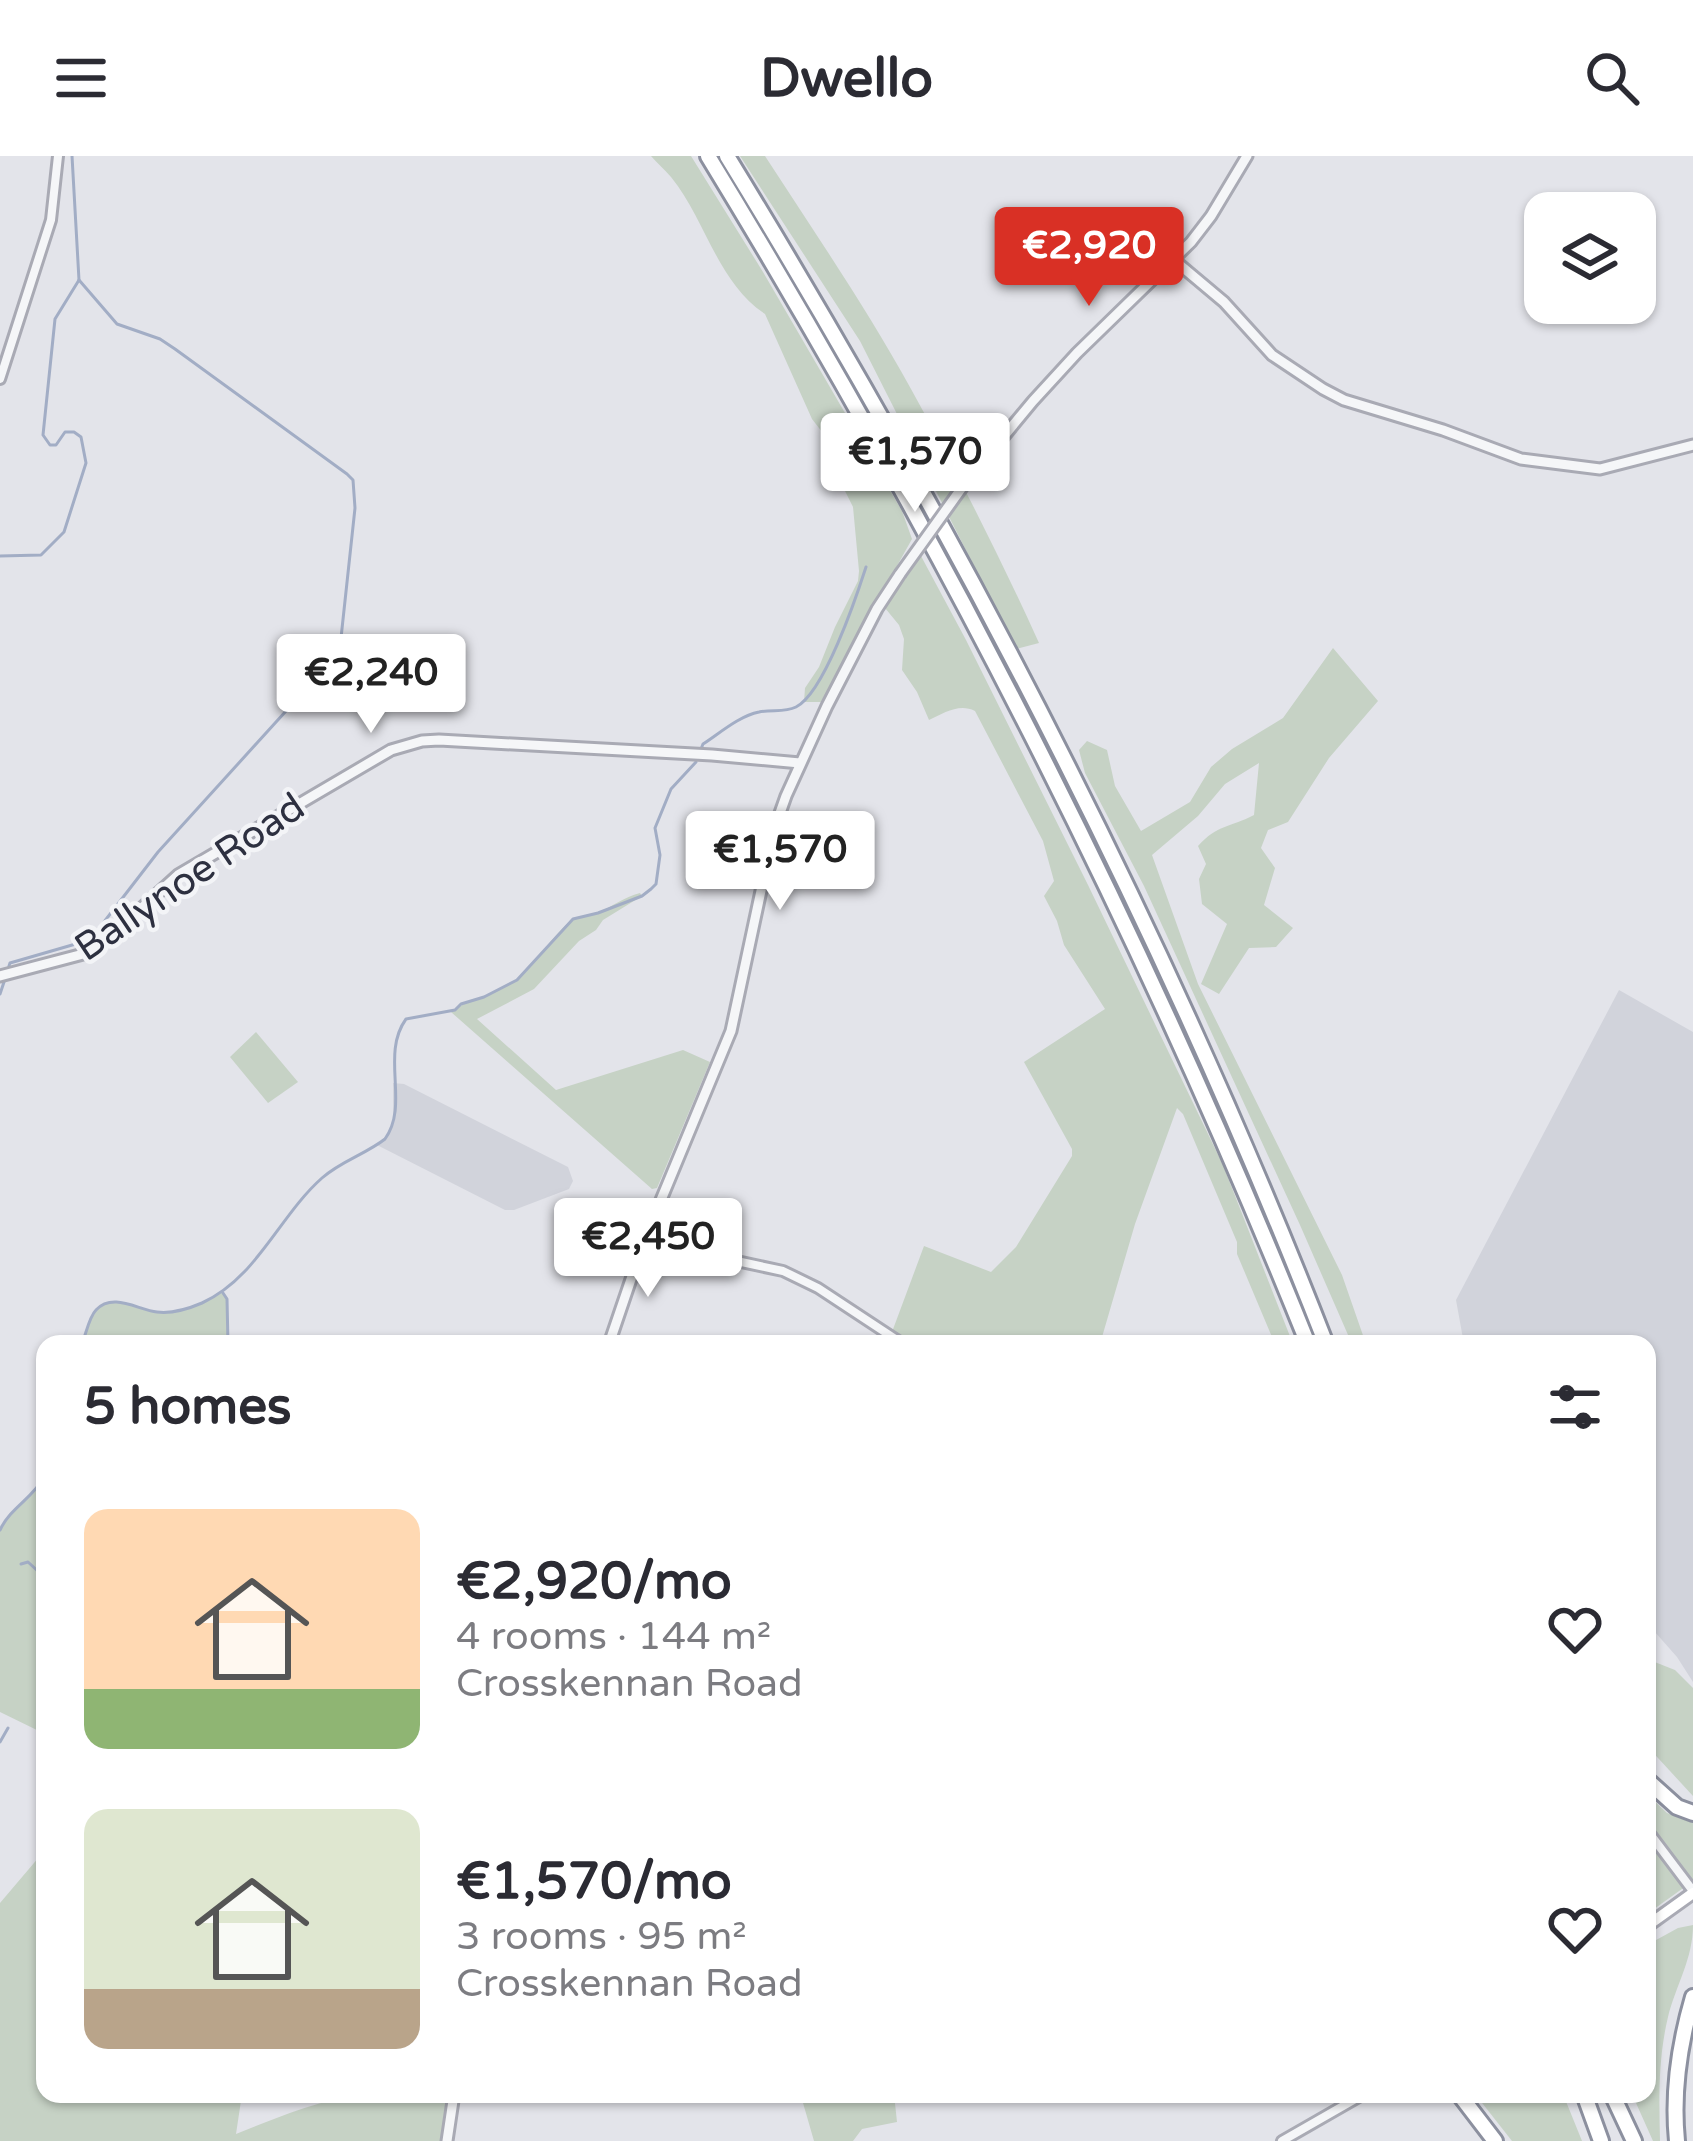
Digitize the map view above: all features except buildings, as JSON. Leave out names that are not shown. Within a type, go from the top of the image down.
[{"type":"highway","points":[[708,156],[855,402],[1049,766],[1156,986],[1304,1335]]},
{"type":"highway","points":[[727,156],[871,397],[1060,748],[1206,1057],[1322,1335]]},
{"type":"highway","points":[[1656,1788],[1677,1807],[1693,1813]]},
{"type":"highway","points":[[1677,2141],[1678,2059],[1693,1997]]},
{"type":"highway","points":[[1466,2103],[1495,2141]]},
{"type":"highway","points":[[1587,2103],[1601,2141]]},
{"type":"highway","points":[[1616,2103],[1634,2141]]},
{"type":"main road","points":[[1656,1919],[1693,1892]]},
{"type":"street","points":[[0,379],[51,220],[58,156]]},
{"type":"street","points":[[612,1335],[644,1241],[731,1031],[774,830],[800,763],[877,609],[966,482],[1076,353],[1174,260],[1211,216],[1247,156]]},
{"type":"street","points":[[1174,260],[1224,302],[1272,355],[1344,400],[1521,459],[1600,469],[1693,446]]},
{"type":"street","name":"Ballynoe Road","points":[[0,976],[87,953],[178,875],[316,792],[408,744],[439,740],[800,763]]},
{"type":"street","points":[[644,1241],[783,1271],[889,1335]]},
{"type":"street","points":[[1656,1843],[1693,1892]]},
{"type":"street","points":[[447,2141],[453,2103]]},
{"type":"street","points":[[1282,2141],[1348,2103]]},
{"type":"shaded area","points":[[1619,990],[1693,1032],[1693,1682],[1656,1633],[1656,1335],[1462,1335],[1456,1300]]},
{"type":"shaded area","points":[[393,1083],[404,1084],[568,1167],[573,1181],[569,1189],[505,1210],[377,1145],[393,1125]]},
{"type":"green space","points":[[651,156],[691,156],[902,511],[912,539],[821,702],[804,702],[805,688],[819,667],[859,571],[844,470],[812,419],[765,314],[735,285],[683,194]]},
{"type":"green space","points":[[740,156],[765,156],[877,330],[961,483],[1039,643],[1016,649],[860,341]]},
{"type":"green space","points":[[921,556],[1223,1165],[1289,1335],[1271,1335],[1237,1254],[1237,1242],[1177,1108],[1135,1224],[1103,1335],[892,1332],[924,1246],[991,1272],[1016,1247],[1072,1156],[1024,1062],[1105,1009],[1064,945],[1044,896],[1054,881],[1043,841],[975,711],[957,708],[929,720],[902,670],[904,639],[885,608]]},
{"type":"green space","points":[[1333,648],[1378,701],[1329,758],[1288,822],[1268,830],[1261,848],[1275,868],[1264,905],[1293,928],[1276,947],[1249,948],[1219,994],[1201,984],[1227,924],[1202,904],[1199,879],[1206,864],[1198,846],[1218,830],[1254,815],[1259,763],[1225,784],[1198,816],[1152,855],[1198,984],[1342,1275],[1363,1335],[1348,1335],[1144,886],[1085,773],[1079,750],[1087,741],[1107,750],[1115,786],[1141,831],[1190,802],[1211,767],[1283,718]]},
{"type":"green space","points":[[640,893],[579,941],[534,989],[477,1019],[556,1090],[683,1050],[710,1062],[657,1188],[652,1189],[451,1012],[519,978],[571,921]]},
{"type":"green space","points":[[256,1032],[298,1082],[268,1103],[230,1057]]},
{"type":"green space","points":[[223,1292],[227,1299],[228,1335],[85,1335],[92,1316],[104,1304],[168,1313]]},
{"type":"green space","points":[[34,1491],[36,1730],[0,1712],[0,1530]]},
{"type":"green space","points":[[1656,1663],[1675,1670],[1693,1688],[1693,1796],[1656,1756]]},
{"type":"green space","points":[[1656,1803],[1667,1813],[1693,1823],[1693,1881],[1656,1908]]},
{"type":"green space","points":[[36,1861],[36,2103],[241,2103],[236,2134],[323,2103],[447,2103],[441,2141],[0,2141],[0,1903]]},
{"type":"green space","points":[[1693,1925],[1665,2033],[1660,2141],[1653,2141],[1636,2103],[1656,2103],[1656,1940]]},
{"type":"green space","points":[[803,2103],[895,2103],[897,2122],[862,2129],[853,2141],[814,2141]]},
{"type":"green space","points":[[1482,2103],[1567,2103],[1582,2141],[1512,2141]]},
{"type":"waterway","points":[[0,556],[41,555],[64,532],[86,463],[81,437],[74,432],[65,432],[56,445],[50,445],[43,435],[55,319],[79,280],[72,156]]},
{"type":"waterway","points":[[9,966],[86,941],[97,931],[158,852],[316,678],[341,638],[355,508],[353,480],[347,474],[160,339],[117,324],[79,280]]},
{"type":"waterway","points":[[701,749],[744,717],[791,709],[807,698],[838,643],[866,567]]},
{"type":"waterway","points":[[85,1335],[96,1310],[110,1302],[150,1311],[180,1310],[221,1292],[238,1278],[322,1178],[385,1139],[395,1111],[395,1048],[406,1019],[455,1010],[517,980],[573,919],[642,896],[656,884],[660,855],[655,828],[671,789],[696,762]]},
{"type":"waterway","points":[[0,994],[4,982]]},
{"type":"waterway","points":[[223,1293],[228,1335]]},
{"type":"waterway","points":[[0,1530],[36,1488]]},
{"type":"waterway","points":[[21,1564],[28,1562],[36,1569]]},
{"type":"waterway","points":[[0,1742],[8,1728]]}]
